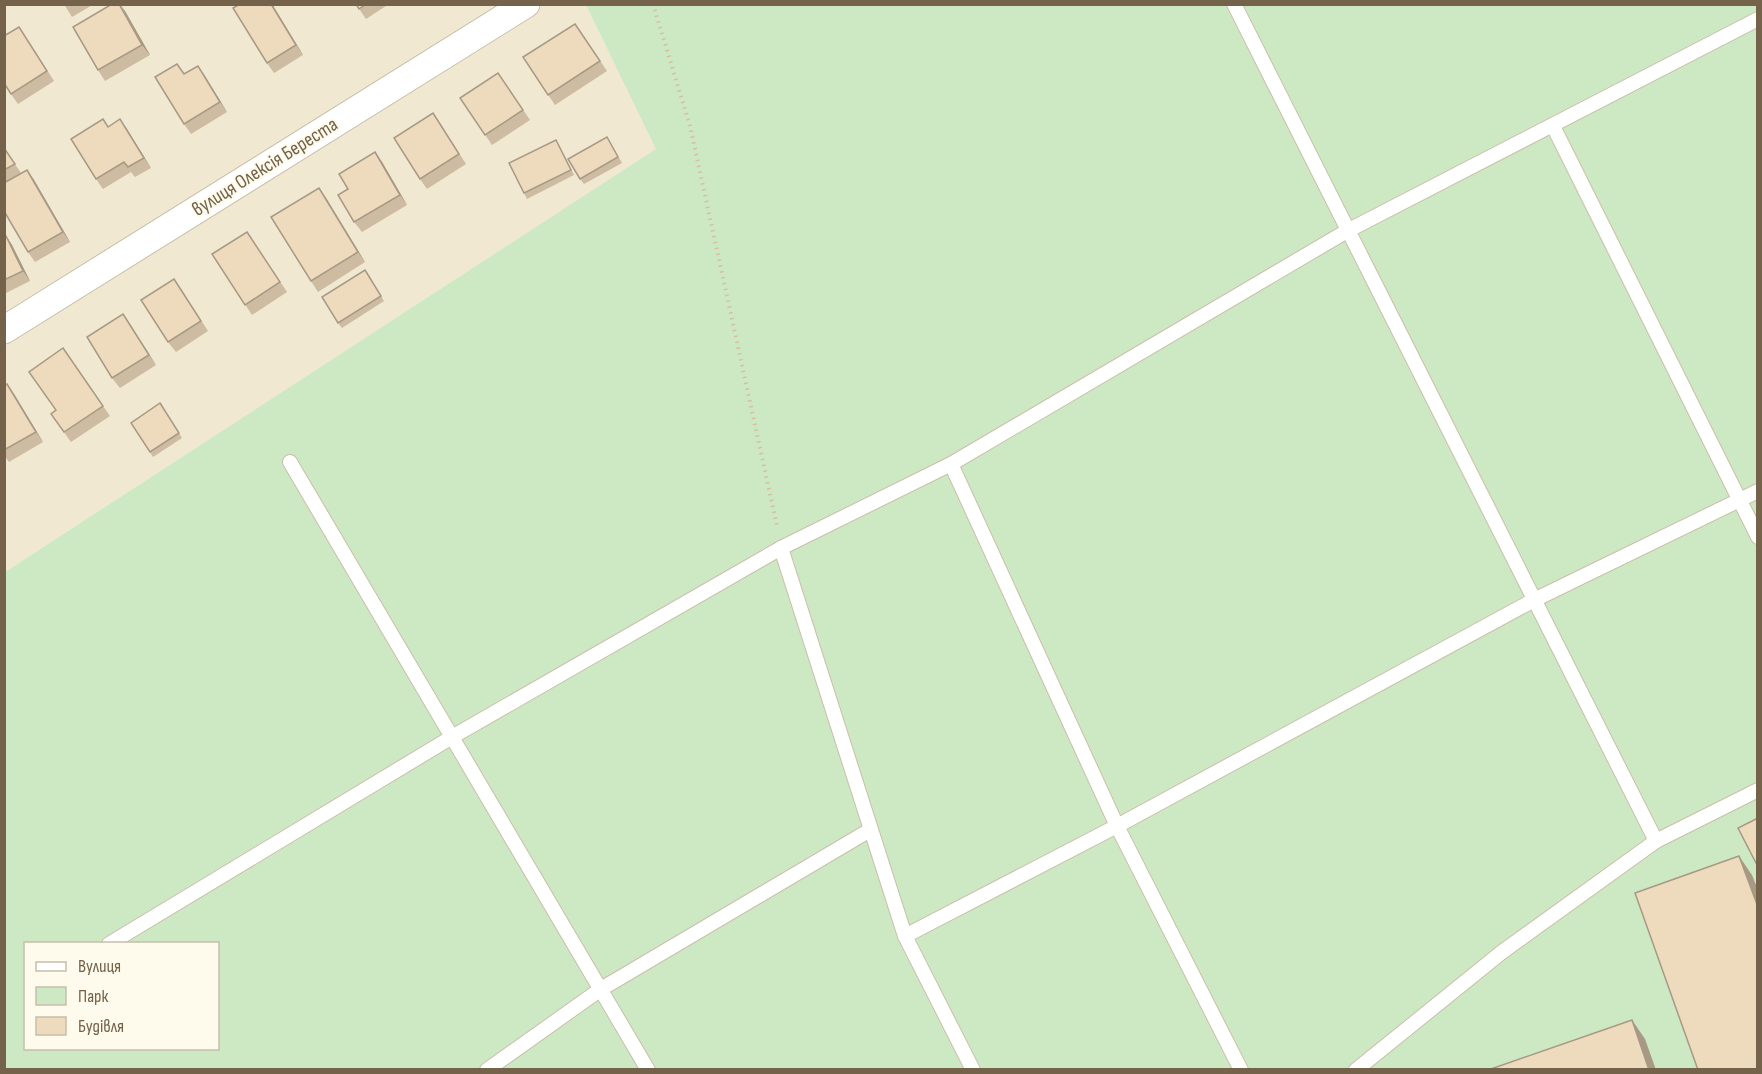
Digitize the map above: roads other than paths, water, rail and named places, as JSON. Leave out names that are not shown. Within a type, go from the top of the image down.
[{"type":"street","name":"вулиця Олексія Береста","points":[[4,330],[526,4]]},
{"type":"lane","points":[[1234,4],[1656,841]]},
{"type":"lane","points":[[112,942],[452,737],[781,548],[951,464],[1347,231],[1758,19]]},
{"type":"lane","points":[[1553,126],[1758,537]]},
{"type":"lane","points":[[290,462],[648,1070]]},
{"type":"lane","points":[[951,464],[1117,826],[1241,1070]]},
{"type":"lane","points":[[905,936],[1117,826],[1534,600],[1758,491]]},
{"type":"lane","points":[[781,548],[905,936],[973,1070]]},
{"type":"lane","points":[[1356,1070],[1502,952],[1656,841],[1758,790]]},
{"type":"lane","points":[[487,1070],[600,989],[870,830]]}]
